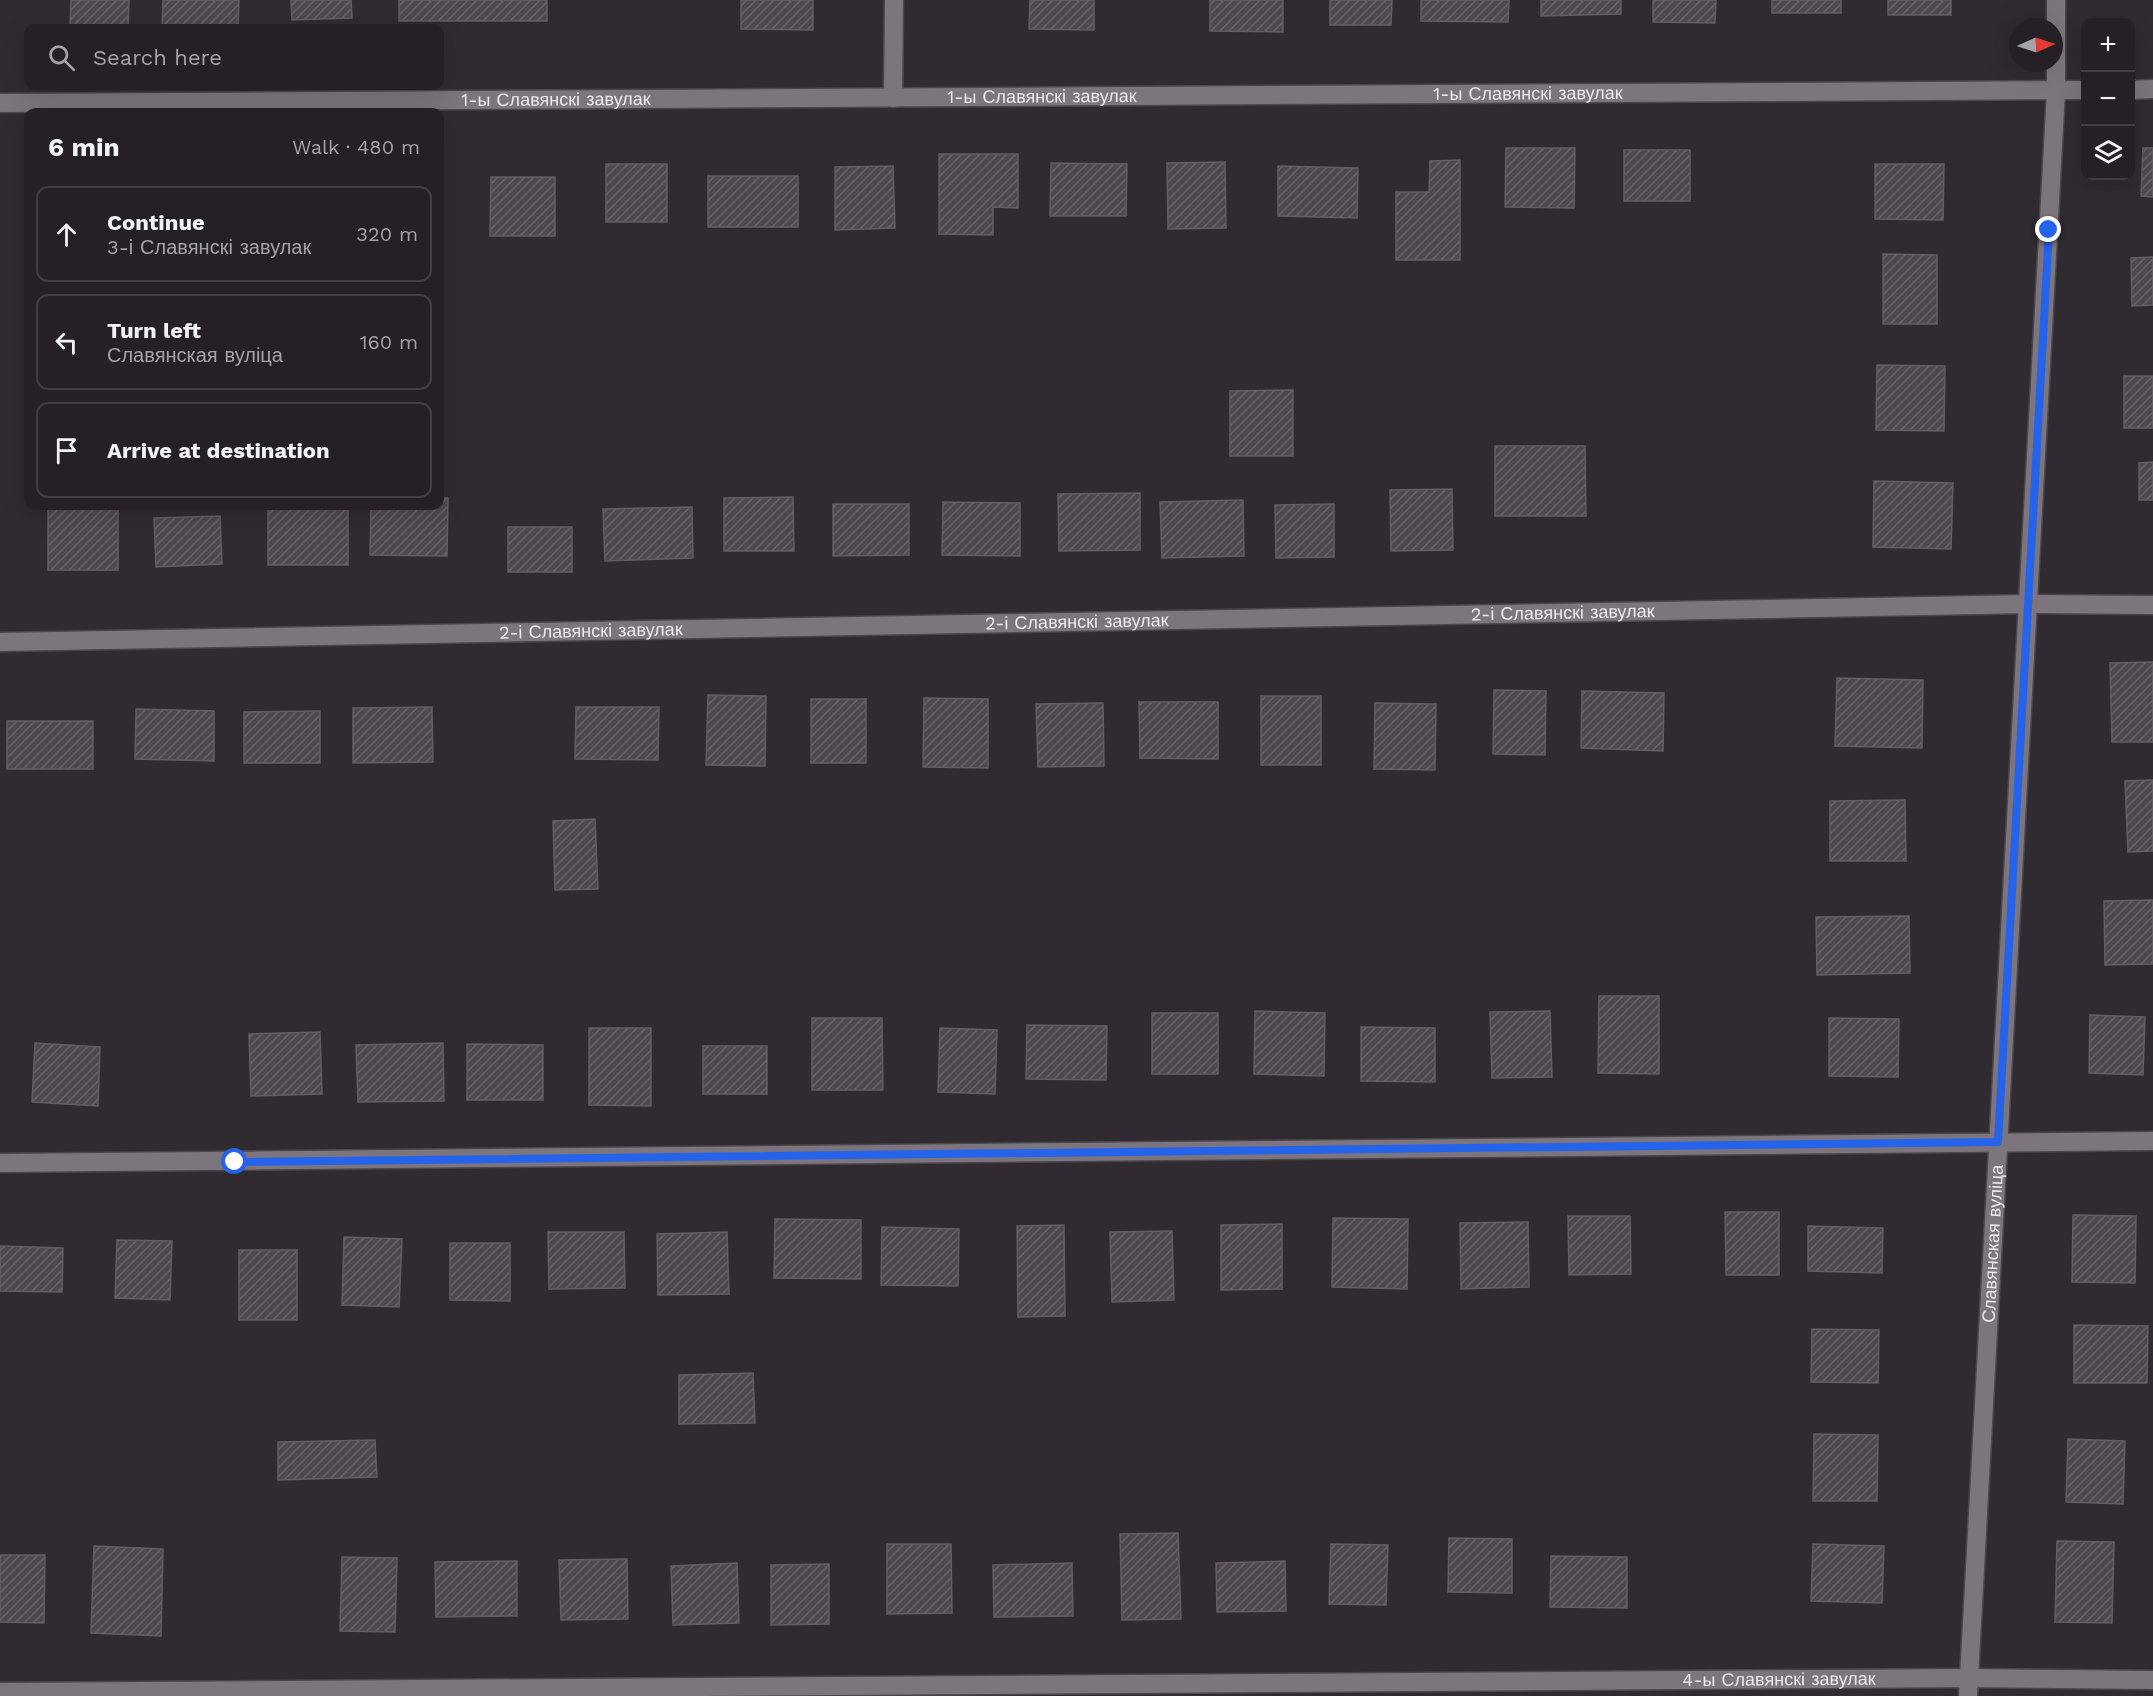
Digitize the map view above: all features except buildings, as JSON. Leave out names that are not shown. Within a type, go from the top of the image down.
[{"type":"street","points":[[893,98],[894,0]]},
{"type":"street","name":"Славянская вуліца","points":[[1968,1687],[2056,91],[2056,0]]},
{"type":"street","name":"1-ы Славянскі завулак","points":[[0,103],[2081,90]]},
{"type":"street","points":[[2135,90],[2153,90]]},
{"type":"street","name":"2-і Славянскі завулак","points":[[0,642],[2028,604],[2153,605]]},
{"type":"street","points":[[0,1163],[2153,1141]]},
{"type":"street","name":"4-ы Славянскі завулак","points":[[0,1692],[1968,1687],[2153,1680]]},
{"type":"route","points":[[235,1162],[1998,1142],[2049,230]]}]
